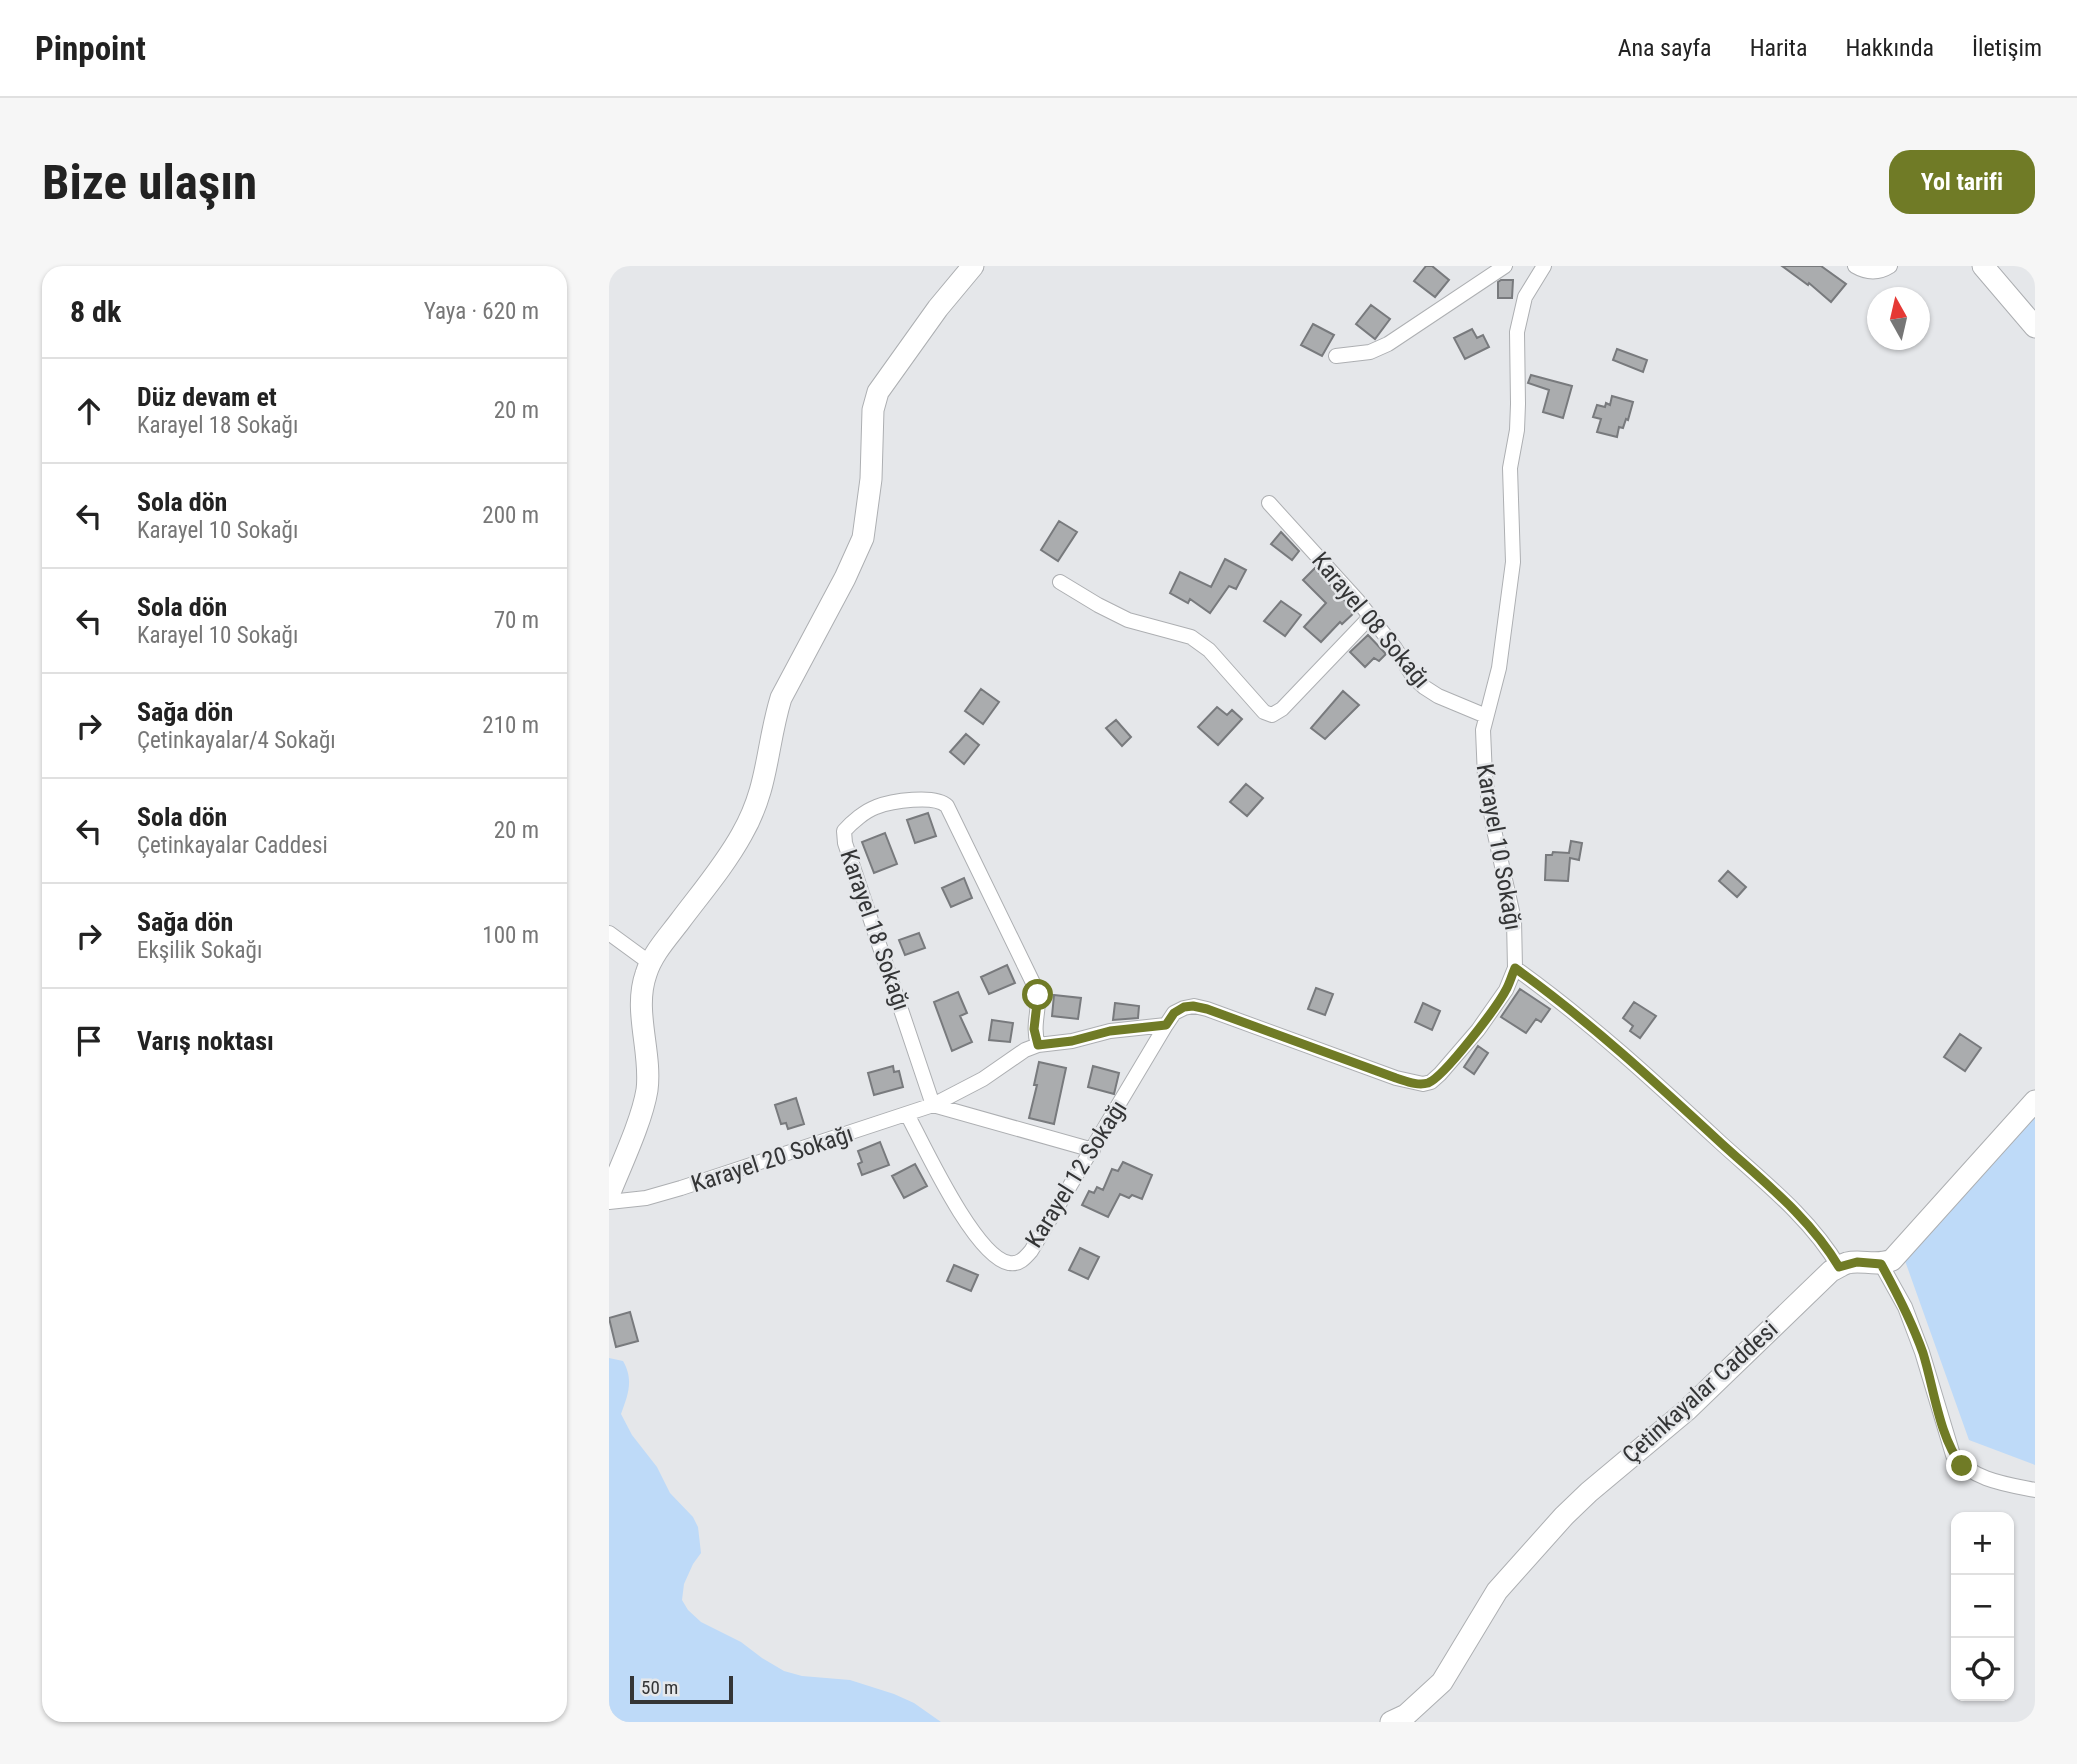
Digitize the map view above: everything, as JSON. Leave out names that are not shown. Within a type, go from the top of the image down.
[{"type":"street","points":[[609,1195],[647,1091],[643,988],[650,963],[721,865],[751,818],[767,772],[774,718],[781,698],[795,667],[845,578],[863,538],[871,479],[873,410],[878,392],[938,308],[972,266]]},
{"type":"street","points":[[1336,356],[1370,352],[1388,344],[1505,266]]},
{"type":"street","name":"Karayel 10 Sokağı","points":[[933,1105],[983,1079],[1025,1050],[1110,1031],[1166,1025],[1174,1013],[1184,1007],[1207,1009],[1396,1078],[1423,1084],[1431,1082],[1440,1074],[1478,1030],[1506,990],[1515,968],[1514,920],[1494,830],[1482,743],[1501,657],[1513,562],[1510,468],[1517,430],[1517,332],[1525,297],[1543,266]]},
{"type":"street","points":[[1856,266],[1870,272],[1890,266]]},
{"type":"street","points":[[1983,266],[2035,327]]},
{"type":"street","name":"Karayel 08 Sokağı","points":[[1269,503],[1370,617],[1414,678],[1438,696],[1486,716]]},
{"type":"street","points":[[1060,582],[1098,606],[1128,620],[1191,637],[1209,650],[1264,712],[1272,715],[1282,709],[1370,617]]},
{"type":"street","name":"Karayel 18 Sokağı","points":[[933,1105],[845,843],[844,831],[873,808],[910,800],[933,799],[947,806],[1036,989],[1038,995],[1034,1029],[1038,1045]]},
{"type":"street","points":[[609,933],[650,963]]},
{"type":"street","points":[[1515,968],[1589,1024],[1765,1183],[1817,1235],[1839,1267],[1857,1262],[1881,1264],[1892,1260],[2035,1101]]},
{"type":"street","name":"Karayel 12 Sokağı","points":[[907,1114],[974,1234],[991,1254],[1007,1263],[1022,1260],[1031,1251],[1093,1150],[1166,1025]]},
{"type":"street","points":[[933,1105],[1093,1150]]},
{"type":"street","name":"Karayel 20 Sokağı","points":[[609,1202],[646,1198],[681,1188],[933,1105]]},
{"type":"street","points":[[1881,1264],[1913,1327],[1953,1455],[1962,1466],[1978,1476],[2035,1490]]},
{"type":"street","name":"Çetinkayalar Caddesi","points":[[1391,1722],[1406,1715],[1442,1682],[1497,1591],[1564,1516],[1687,1410],[1773,1325],[1831,1271],[1839,1267]]},
{"type":"shaded area","points":[[2035,1100],[2035,1465],[1969,1440],[1904,1258]]},
{"type":"shaded area","points":[[609,1358],[623,1361],[626,1368],[629,1388],[621,1414],[632,1435],[657,1467],[670,1493],[693,1517],[698,1527],[701,1553],[684,1584],[682,1600],[688,1610],[701,1622],[741,1642],[784,1671],[802,1676],[850,1680],[894,1694],[914,1703],[941,1722],[609,1722]]},
{"type":"building","points":[[1426,266],[1432,266],[1449,280],[1435,297],[1414,281]]},
{"type":"building","points":[[1782,266],[1821,266],[1846,284],[1831,302],[1809,283],[1808,285]]},
{"type":"building","points":[[1513,280],[1512,298],[1498,298],[1498,282]]},
{"type":"building","points":[[1371,305],[1390,319],[1375,339],[1356,324]]},
{"type":"building","points":[[1313,324],[1334,335],[1322,356],[1301,345]]},
{"type":"building","points":[[1472,329],[1477,338],[1483,335],[1489,347],[1465,359],[1454,338]]},
{"type":"building","points":[[1617,349],[1647,360],[1643,372],[1613,360]]},
{"type":"building","points":[[1531,375],[1572,386],[1563,418],[1543,412],[1549,390],[1528,383]]},
{"type":"building","points":[[1612,396],[1633,402],[1628,420],[1626,419],[1623,428],[1619,427],[1617,437],[1597,432],[1601,419],[1593,417],[1597,405],[1610,405]]},
{"type":"building","points":[[1059,521],[1077,532],[1058,561],[1041,550]]},
{"type":"building","points":[[1281,532],[1299,551],[1292,560],[1271,544]]},
{"type":"building","points":[[1225,559],[1246,570],[1236,589],[1229,586],[1210,613],[1190,599],[1188,603],[1170,593],[1180,572],[1211,587]]},
{"type":"building","points":[[1315,568],[1355,612],[1342,624],[1340,622],[1321,642],[1304,627],[1326,603],[1303,580]]},
{"type":"building","points":[[1281,601],[1301,615],[1285,636],[1264,621]]},
{"type":"building","points":[[1368,635],[1386,654],[1379,661],[1374,658],[1365,667],[1350,652]]},
{"type":"building","points":[[981,689],[999,702],[983,724],[965,711]]},
{"type":"building","points":[[1343,691],[1359,705],[1325,739],[1311,728]]},
{"type":"building","points":[[1217,707],[1227,715],[1232,710],[1242,719],[1218,745],[1198,727]]},
{"type":"building","points":[[1116,720],[1131,737],[1122,746],[1106,728]]},
{"type":"building","points":[[966,734],[979,745],[964,764],[950,752]]},
{"type":"building","points":[[1246,784],[1263,798],[1247,816],[1230,802]]},
{"type":"building","points":[[928,813],[936,836],[915,843],[907,820]]},
{"type":"building","points":[[885,833],[897,864],[874,873],[862,842]]},
{"type":"building","points":[[1571,841],[1582,843],[1579,860],[1570,858],[1568,881],[1545,880],[1546,855],[1552,855],[1553,852],[1569,853]]},
{"type":"building","points":[[1728,871],[1746,887],[1737,897],[1719,881]]},
{"type":"building","points":[[964,878],[972,898],[951,907],[942,888]]},
{"type":"building","points":[[919,933],[925,948],[905,955],[899,940]]},
{"type":"building","points":[[1007,965],[1015,983],[989,994],[981,977]]},
{"type":"building","points":[[1316,988],[1333,994],[1325,1015],[1308,1009]]},
{"type":"building","points":[[1520,989],[1550,1009],[1541,1022],[1536,1019],[1526,1033],[1501,1017]]},
{"type":"building","points":[[958,992],[967,1013],[960,1016],[972,1042],[952,1051],[934,1002]]},
{"type":"building","points":[[1054,995],[1081,998],[1078,1019],[1052,1016]]},
{"type":"building","points":[[1634,1002],[1656,1016],[1640,1038],[1630,1031],[1633,1026],[1623,1018]]},
{"type":"building","points":[[1115,1003],[1139,1006],[1138,1018],[1113,1020]]},
{"type":"building","points":[[1423,1003],[1440,1011],[1432,1030],[1415,1022]]},
{"type":"building","points":[[992,1020],[1013,1023],[1010,1042],[989,1040]]},
{"type":"building","points":[[1960,1034],[1981,1048],[1965,1071],[1944,1057]]},
{"type":"building","points":[[1478,1046],[1488,1053],[1474,1074],[1464,1067]]},
{"type":"building","points":[[1039,1062],[1066,1068],[1054,1124],[1029,1118]]},
{"type":"building","points":[[893,1066],[894,1072],[899,1071],[903,1087],[874,1095],[868,1073]]},
{"type":"building","points":[[1093,1066],[1119,1073],[1114,1094],[1088,1087]]},
{"type":"building","points":[[796,1098],[804,1124],[788,1129],[786,1123],[781,1124],[775,1105]]},
{"type":"building","points":[[880,1142],[889,1165],[862,1175],[858,1164],[862,1162],[858,1151]]},
{"type":"building","points":[[1123,1162],[1152,1175],[1142,1199],[1120,1194],[1108,1217],[1082,1205],[1089,1191],[1094,1193],[1097,1187],[1103,1190],[1112,1169],[1118,1171]]},
{"type":"building","points":[[915,1164],[927,1186],[904,1198],[892,1176]]},
{"type":"building","points":[[1080,1248],[1099,1257],[1088,1279],[1069,1270]]},
{"type":"building","points":[[954,1265],[978,1275],[971,1291],[947,1281]]},
{"type":"building","points":[[630,1312],[638,1341],[616,1347],[609,1318]]},
{"type":"route","points":[[1038,995],[1034,1017],[1038,1045],[1072,1041],[1110,1031],[1166,1025],[1174,1013],[1184,1007],[1193,1006],[1234,1017],[1396,1078],[1423,1084],[1431,1082],[1440,1074],[1478,1030],[1506,990],[1515,968],[1589,1024],[1774,1191],[1817,1235],[1839,1267],[1857,1262],[1881,1264],[1905,1307],[1931,1380],[1946,1436],[1953,1455],[1962,1466]]}]
